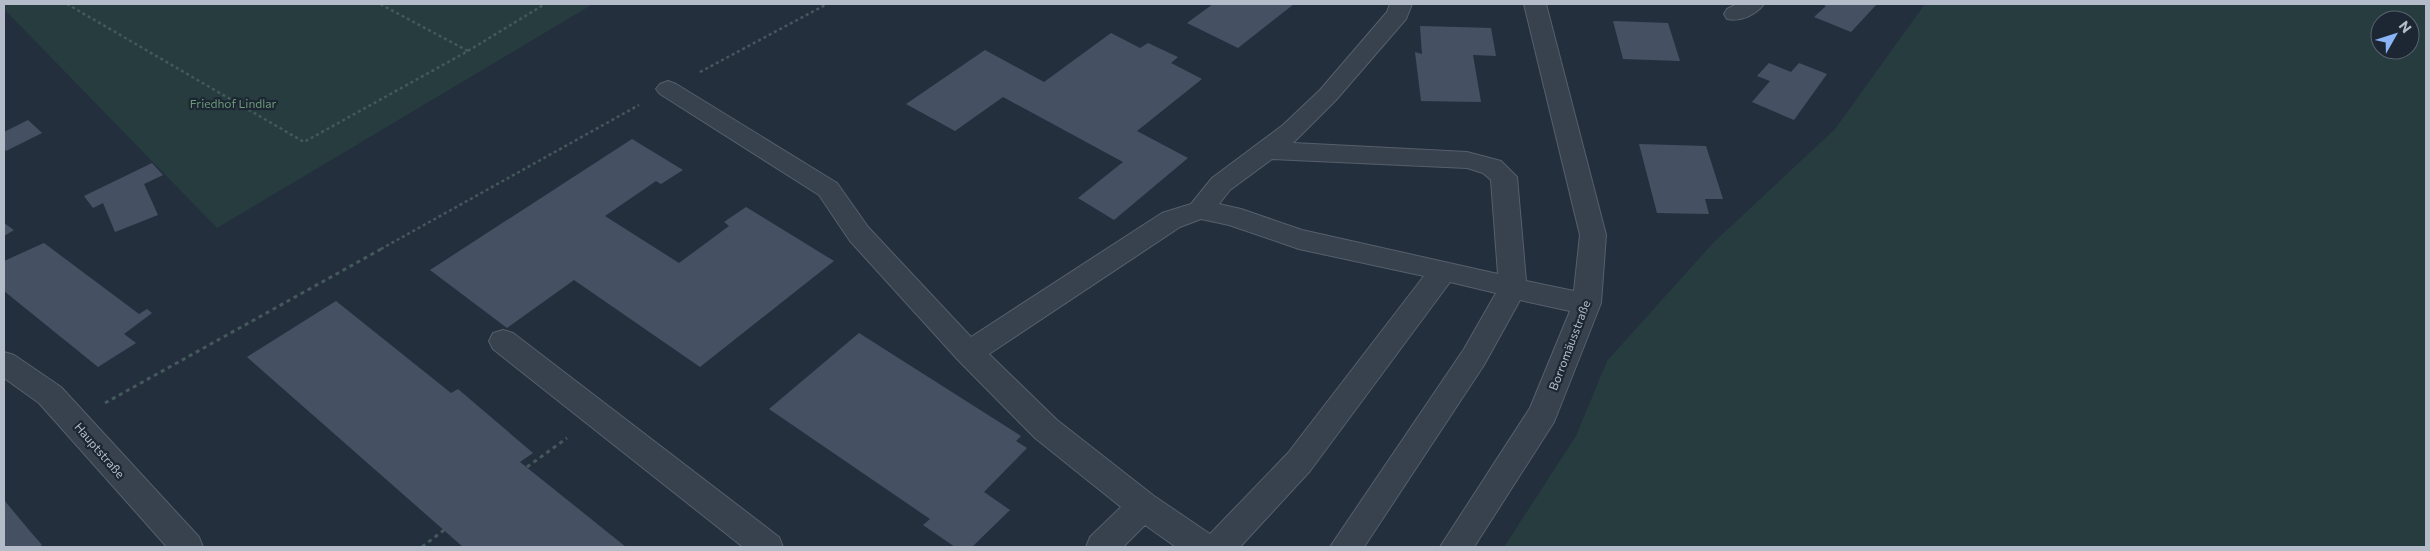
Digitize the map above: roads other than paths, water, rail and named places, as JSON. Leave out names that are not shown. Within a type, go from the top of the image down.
[{"type":"street","points":[[1200,210],[1221,184],[1292,131],[1328,95],[1398,14],[1400,4]]},
{"type":"street","name":"Borromäusstraße","points":[[1456,547],[1543,413],[1587,303],[1593,235],[1535,4]]},
{"type":"street","points":[[668,89],[828,189],[859,234],[969,352],[1046,429],[1143,506],[1202,547]]},
{"type":"street","points":[[1267,150],[1468,160],[1492,167],[1504,177],[1513,288],[1474,357],[1384,494],[1346,547]]},
{"type":"street","points":[[969,352],[1171,220],[1200,210],[1232,216],[1299,239],[1444,270],[1557,299],[1587,303]]},
{"type":"street","points":[[1219,547],[1299,462],[1444,270]]},
{"type":"street","points":[[504,342],[767,547]]},
{"type":"street","name":"Hauptstraße","points":[[4,363],[50,395],[187,547]]},
{"type":"street","points":[[1102,547],[1143,506]]},
{"type":"park label","name":"Friedhof Lindlar","points":[[233,103]]}]
